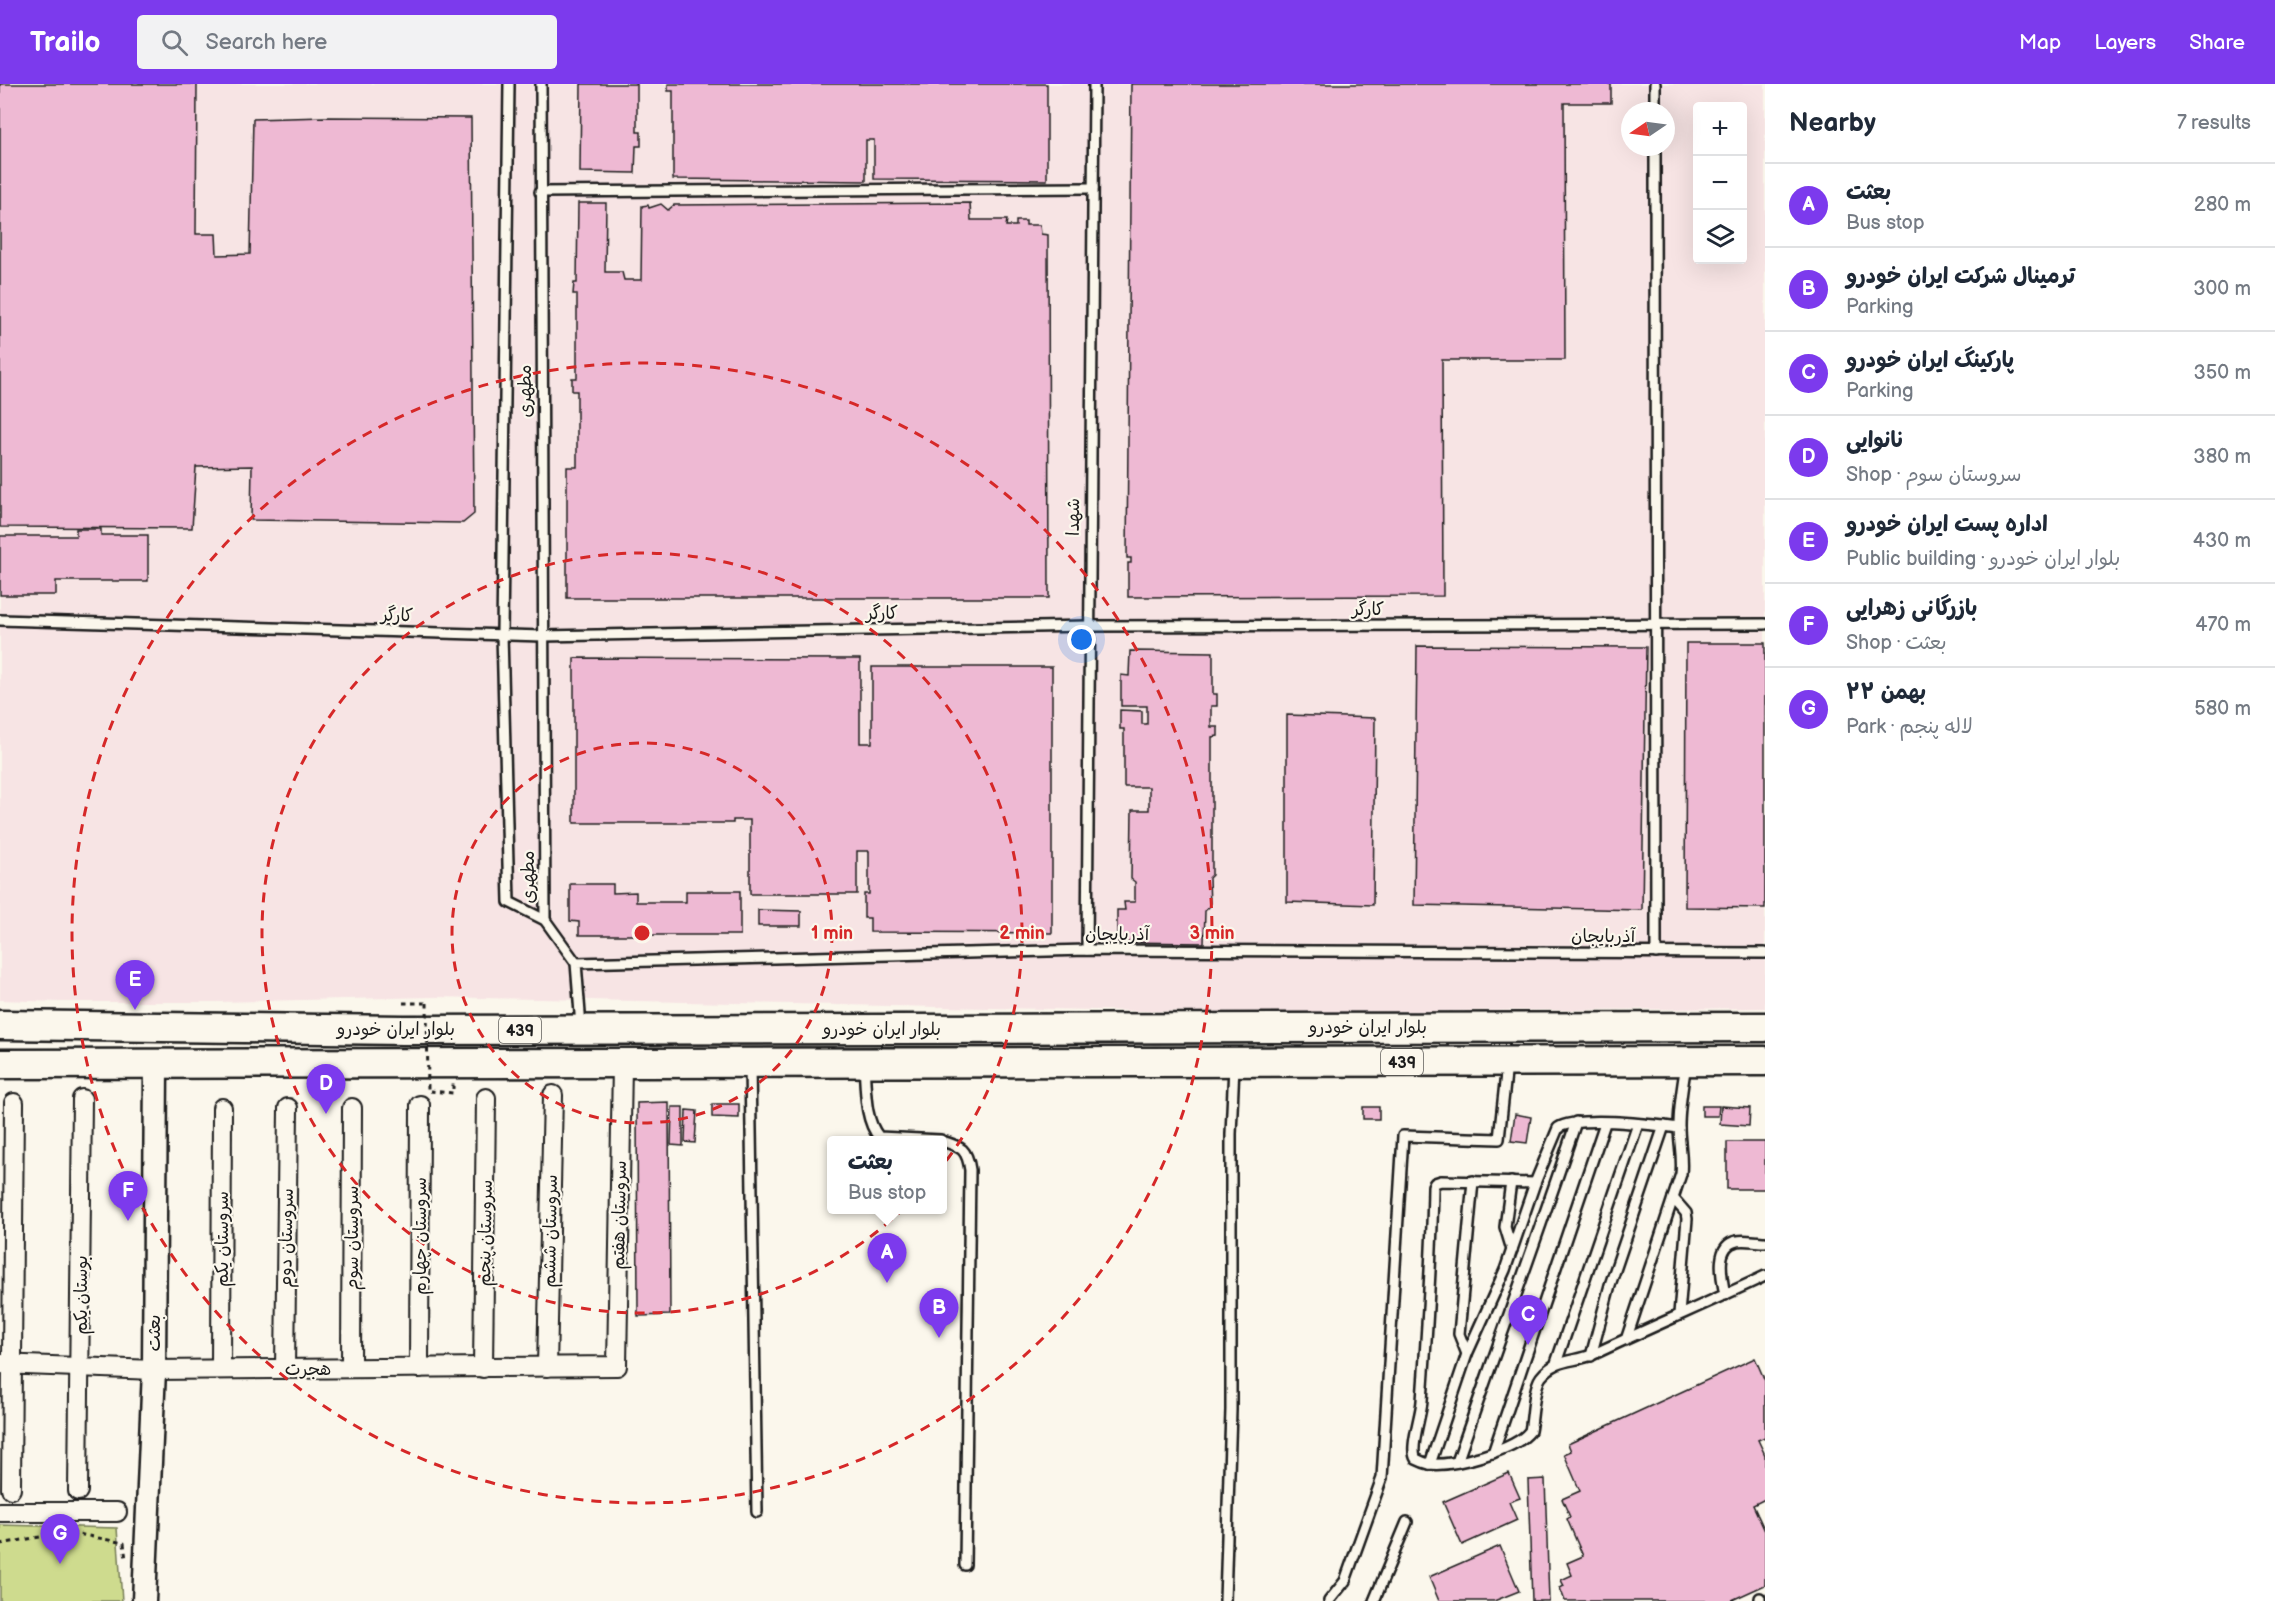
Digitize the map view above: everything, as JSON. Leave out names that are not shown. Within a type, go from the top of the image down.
[{"type":"main road","name":"بلوار ایران خودرو","points":[[0,1025],[404,1030],[1765,1027]]},
{"type":"main road","points":[[1038,1063],[1040,1028]]},
{"type":"main road","points":[[1087,1063],[1088,1028]]},
{"type":"main road","name":"بلوار ایران خودرو","points":[[0,1064],[1765,1061]]},
{"type":"street","name":"بعثت","points":[[144,1601],[154,1370],[156,1064]]},
{"type":"street","name":"سروستان هفتم","points":[[617,1366],[622,1064]]},
{"type":"street","name":"سروستان ششم","points":[[547,1367],[553,1095]]},
{"type":"street","name":"سروستان چهارم","points":[[419,1368],[424,1098]]},
{"type":"street","name":"سروستان پنجم","points":[[483,1368],[486,1098]]},
{"type":"street","name":"بوستان یکم","points":[[78,1491],[82,1099]]},
{"type":"street","points":[[11,1489],[6,1364],[14,1103]]},
{"type":"street","name":"سروستان یکم","points":[[221,1369],[222,1108]]},
{"type":"street","name":"سروستان دوم","points":[[285,1369],[288,1108]]},
{"type":"street","name":"سروستان سوم","points":[[351,1368],[352,1108]]},
{"type":"street","name":"هجرت","points":[[6,1364],[154,1370],[617,1366]]},
{"type":"street","points":[[0,1512],[117,1512]]},
{"type":"lane","name":"مطهری","points":[[509,84],[502,634],[509,902],[545,920],[541,84]]},
{"type":"lane","name":"شهدا","points":[[1087,950],[1094,84]]},
{"type":"lane","points":[[1655,84],[1655,102]]},
{"type":"lane","points":[[1655,156],[1656,952]]},
{"type":"lane","points":[[540,192],[1093,188]]},
{"type":"lane","name":"کارگر","points":[[0,620],[543,636],[1089,626],[1765,624]]},
{"type":"lane","points":[[545,920],[576,963],[582,1029]]},
{"type":"lane","name":"آذربایجان","points":[[576,963],[1087,950],[1765,953]]},
{"type":"lane","points":[[1626,1337],[1681,1174],[1683,1157],[1679,1128],[1687,1061]]},
{"type":"lane","points":[[1225,1601],[1231,1410],[1231,1134],[1234,1062]]},
{"type":"lane","points":[[1329,1601],[1345,1581],[1382,1478],[1403,1136],[1499,1139],[1508,1062]]},
{"type":"lane","points":[[864,1063],[868,1109],[873,1130],[878,1136]]},
{"type":"lane","points":[[750,1064],[757,1512]]},
{"type":"lane","points":[[1430,1464],[1467,1354],[1505,1270],[1535,1183],[1558,1128],[1565,1123],[1576,1122],[1679,1128]]},
{"type":"lane","points":[[1457,1462],[1534,1249],[1576,1122]]},
{"type":"lane","points":[[1492,1453],[1605,1123]]},
{"type":"lane","points":[[1535,1183],[1441,1181],[1433,1186],[1432,1259],[1421,1413],[1413,1452],[1416,1459],[1430,1464],[1457,1462],[1492,1453],[1525,1437],[1530,1431],[1538,1384],[1556,1363],[1638,1124]]},
{"type":"lane","points":[[1591,1356],[1610,1285],[1664,1126]]},
{"type":"lane","points":[[947,1143],[958,1146],[968,1155],[970,1170],[965,1565]]},
{"type":"lane","points":[[1467,1354],[1459,1334],[1473,1181]]},
{"type":"lane","points":[[1511,1182],[1505,1227],[1512,1250]]},
{"type":"lane","points":[[1673,1198],[1686,1213],[1687,1219],[1679,1314]]},
{"type":"lane","points":[[1725,1295],[1721,1277],[1723,1251],[1737,1241],[1765,1242]]},
{"type":"lane","points":[[1556,1363],[1591,1356],[1626,1337],[1765,1276]]},
{"type":"lane","points":[[1374,1601],[1407,1522]]},
{"type":"path","points":[[403,1003],[427,1002],[424,1098],[453,1093]]},
{"type":"path","points":[[0,1544],[68,1532],[124,1542],[126,1566]]},
{"type":"shaded area","points":[[0,84],[1765,84],[1765,1008],[1245,1013],[434,997],[217,1002],[0,1000]]},
{"type":"green space","points":[[0,1525],[117,1528],[122,1601],[0,1601]]},
{"type":"building","points":[[0,84],[197,84],[196,234],[216,234],[217,255],[250,254],[253,119],[471,118],[474,514],[463,523],[251,520],[252,466],[196,467],[192,528],[0,527]]},
{"type":"building","points":[[581,84],[637,84],[637,132],[641,132],[641,146],[636,146],[635,173],[580,172]]},
{"type":"building","points":[[668,84],[1047,84],[1047,180],[874,179],[874,140],[866,140],[866,181],[673,179],[673,91],[668,91]]},
{"type":"building","points":[[1131,84],[1611,84],[1611,103],[1564,103],[1565,360],[1442,360],[1443,596],[1128,597],[1128,563],[1131,563],[1131,558],[1127,558]]},
{"type":"building","points":[[578,203],[606,203],[605,272],[622,272],[624,280],[641,280],[642,206],[648,205],[649,208],[661,204],[668,210],[674,205],[970,203],[971,220],[1007,220],[1006,226],[1016,226],[1016,221],[1026,221],[1026,225],[1040,225],[1041,234],[1048,235],[1049,598],[567,598],[567,467],[577,467],[577,391],[572,391],[572,378],[577,378],[577,294],[573,294],[574,283],[577,283]]},
{"type":"building","points":[[76,529],[101,529],[101,535],[148,535],[148,581],[56,581],[56,595],[0,595],[0,536],[76,536]]},
{"type":"building","points":[[1686,643],[1765,643],[1765,908],[1685,907]]},
{"type":"building","points":[[1417,646],[1646,647],[1642,910],[1414,905]]},
{"type":"building","points":[[1130,651],[1213,652],[1213,694],[1217,694],[1217,706],[1211,706],[1211,727],[1218,727],[1218,736],[1212,737],[1212,875],[1209,878],[1210,906],[1205,911],[1204,943],[1117,942],[1117,910],[1125,910],[1124,902],[1135,902],[1135,882],[1131,879],[1132,810],[1149,810],[1149,787],[1124,787],[1124,729],[1120,729],[1120,710],[1142,711],[1142,724],[1147,724],[1147,706],[1121,706],[1121,675],[1129,676]]},
{"type":"building","points":[[574,658],[860,659],[860,743],[872,743],[872,667],[1052,667],[1052,933],[870,932],[870,918],[864,918],[864,894],[869,894],[869,851],[857,851],[857,894],[750,894],[750,820],[733,820],[733,823],[574,823]]},
{"type":"building","points":[[1287,715],[1375,718],[1373,905],[1287,902]]},
{"type":"building","points":[[570,884],[613,884],[613,893],[636,892],[636,902],[686,902],[686,891],[740,891],[740,935],[579,935],[579,922],[570,921]]},
{"type":"building","points":[[758,910],[801,911],[801,926],[758,926]]},
{"type":"building","points":[[669,1102],[670,1315],[638,1316],[637,1103]]},
{"type":"building","points":[[712,1104],[739,1104],[739,1118],[712,1117]]},
{"type":"building","points":[[1702,1106],[1719,1106],[1718,1116],[1702,1116]]},
{"type":"building","points":[[1721,1106],[1750,1108],[1749,1126],[1720,1124]]},
{"type":"building","points":[[672,1107],[683,1107],[683,1146],[671,1145]]},
{"type":"building","points":[[1363,1107],[1379,1107],[1379,1119],[1363,1119]]},
{"type":"building","points":[[686,1110],[697,1111],[695,1143],[685,1142]]},
{"type":"building","points":[[1515,1114],[1531,1117],[1527,1143],[1511,1141]]},
{"type":"building","points":[[1727,1142],[1765,1142],[1765,1189],[1727,1189]]},
{"type":"building","points":[[1755,1358],[1765,1381],[1765,1437],[1758,1440],[1765,1455],[1765,1499],[1753,1505],[1765,1531],[1765,1585],[1730,1601],[1565,1601],[1560,1588],[1564,1586],[1561,1580],[1572,1575],[1567,1563],[1583,1556],[1567,1519],[1570,1517],[1562,1499],[1580,1491],[1564,1454],[1571,1451],[1568,1444]]},
{"type":"building","points":[[1509,1473],[1520,1498],[1509,1502],[1517,1520],[1462,1545],[1443,1502]]},
{"type":"building","points":[[1545,1479],[1549,1601],[1532,1601],[1528,1480]]},
{"type":"building","points":[[1500,1546],[1519,1591],[1494,1601],[1439,1601],[1429,1577]]},
{"type":"place","name":"اداره پست ایران خودرو","points":[[135,1010]]},
{"type":"place","name":"نانوایی","points":[[326,1114]]},
{"type":"place","name":"بازرگانی زهرایی","points":[[128,1221]]},
{"type":"place","name":"بعثت","points":[[887,1283]]},
{"type":"place","name":"ترمینال شرکت ایران خودرو","points":[[939,1338]]},
{"type":"place","name":"پارکینگ ایران خودرو","points":[[1528,1345]]},
{"type":"place","name":"بهمن ۲۲","points":[[60,1564]]}]
